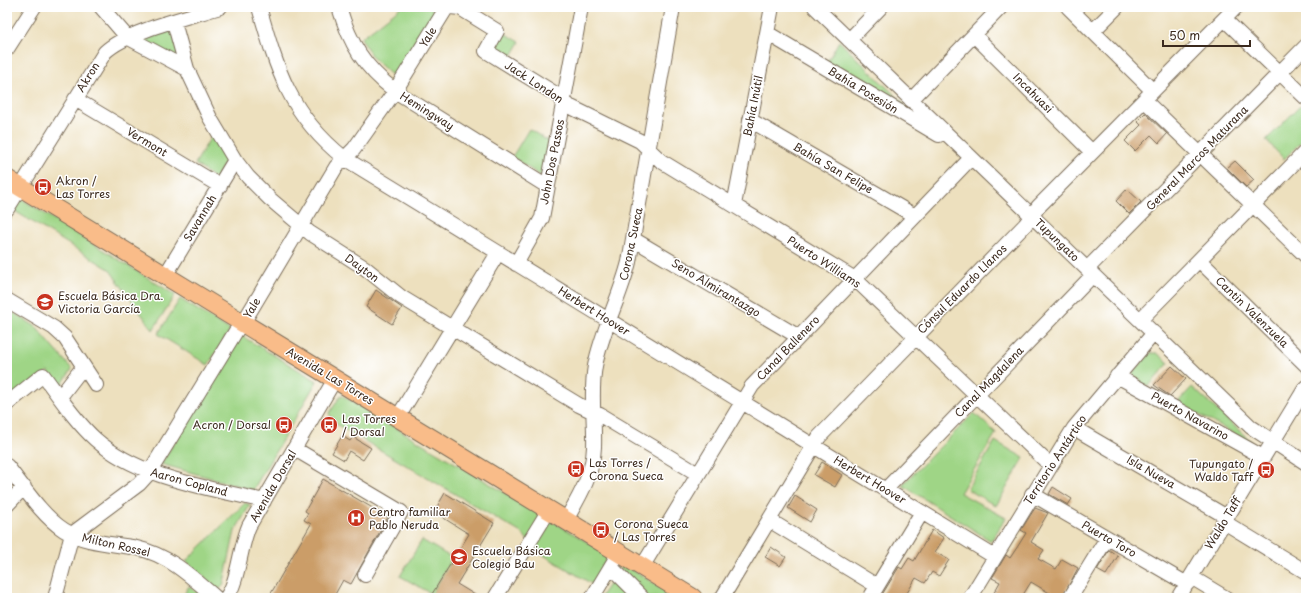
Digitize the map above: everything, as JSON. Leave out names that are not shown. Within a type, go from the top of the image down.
[{"type":"main road","name":"Avenida Las Torres","points":[[14,183],[566,520],[615,560],[642,566],[694,598]]},
{"type":"street","points":[[7,49],[34,7]]},
{"type":"street","points":[[101,7],[127,38],[187,69]]},
{"type":"street","name":"Akron","points":[[7,209],[14,183],[75,99],[105,52],[112,46],[127,38],[220,7]]},
{"type":"street","name":"Herbert Hoover","points":[[258,7],[277,68],[291,97],[316,132],[344,158],[742,403],[995,556]]},
{"type":"street","name":"Hemingway","points":[[339,7],[351,40],[360,57],[372,71],[395,91],[547,186]]},
{"type":"street","name":"Yale","points":[[72,534],[138,484],[149,473],[243,323],[336,167],[354,149],[395,91],[448,7]]},
{"type":"street","name":"Jack London","points":[[448,7],[460,8],[497,31],[486,51],[559,96],[569,106],[640,141],[648,149]]},
{"type":"street","name":"John Dos Passos","points":[[516,264],[542,218],[581,7]]},
{"type":"street","name":"Corona Sueca","points":[[566,520],[585,486],[591,466],[594,446],[592,395],[595,366],[608,320],[623,284],[633,238],[673,7]]},
{"type":"street","name":"Bahía Inútil","points":[[734,205],[772,7]]},
{"type":"street","name":"Tupungato","points":[[815,7],[1251,427],[1306,463]]},
{"type":"street","points":[[849,40],[881,7]]},
{"type":"street","points":[[911,100],[1001,7]]},
{"type":"street","points":[[1068,7],[1093,31],[1200,154],[1306,256]]},
{"type":"street","points":[[1093,31],[1117,7]]},
{"type":"street","name":"Cónsul Eduardo Llanos","points":[[722,598],[822,433],[1092,152],[1236,7]]},
{"type":"street","points":[[1224,19],[1306,98]]},
{"type":"street","name":"Dayton","points":[[174,22],[187,69],[204,106],[235,160],[258,188],[310,233],[365,268],[391,289],[452,328],[698,474]]},
{"type":"street","name":"Bahía Posesión","points":[[767,33],[959,146]]},
{"type":"street","name":"Incahuasi","points":[[974,35],[1092,152]]},
{"type":"street","name":"General Marcos Maturana","points":[[1090,272],[1200,154],[1306,46]]},
{"type":"street","name":"Vermont","points":[[75,99],[220,186]]},
{"type":"street","name":"Bahía San Felipe","points":[[750,120],[916,216]]},
{"type":"street","name":"Puerto Williams","points":[[648,149],[661,161],[855,279],[1050,465]]},
{"type":"street","points":[[1140,320],[1306,151]]},
{"type":"street","name":"Canal Ballenero","points":[[642,566],[752,386],[971,158]]},
{"type":"street","name":"Savannah","points":[[165,276],[235,160]]},
{"type":"street","name":"Seno Almirantazgo","points":[[633,238],[799,337]]},
{"type":"street","points":[[398,418],[498,253]]},
{"type":"street","name":"Cantin Valenzuela","points":[[1199,260],[1306,365]]},
{"type":"street","name":"Canal Magdalena","points":[[885,490],[977,395],[1090,272]]},
{"type":"street","points":[[7,300],[54,328],[65,338],[96,385]]},
{"type":"street","name":"Territorio Antártico","points":[[970,598],[1032,494],[1074,428],[1154,332]]},
{"type":"street","points":[[7,404],[43,375],[60,397],[83,367]]},
{"type":"street","name":"Puerto Navarino","points":[[1116,376],[1263,457]]},
{"type":"street","name":"Avenida Dorsal","points":[[226,598],[232,589],[245,536],[335,379]]},
{"type":"street","name":"Waldo Taff","points":[[1178,598],[1306,387]]},
{"type":"street","name":"Aaron Copland","points":[[60,397],[85,428],[103,446],[149,473],[264,501]]},
{"type":"street","name":"Isla Nueva","points":[[1074,428],[1304,566]]},
{"type":"street","points":[[294,449],[402,512],[365,575]]},
{"type":"street","name":"Milton Rossel","points":[[7,466],[50,518],[72,534],[99,542],[137,548],[159,555],[181,569],[216,598]]},
{"type":"street","points":[[7,505],[24,486]]},
{"type":"street","name":"Puerto Toro","points":[[1032,494],[1107,538],[1226,598]]},
{"type":"street","points":[[495,598],[549,510]]},
{"type":"street","points":[[769,520],[873,592],[922,512]]},
{"type":"street","points":[[55,598],[72,534]]},
{"type":"street","points":[[1070,598],[1107,538]]},
{"type":"street","points":[[592,598],[615,560],[642,598]]},
{"type":"green space","points":[[401,7],[430,7],[438,16],[395,78],[372,57],[361,38]]},
{"type":"green space","points":[[172,30],[181,63],[138,40]]},
{"type":"green space","points":[[502,32],[520,42],[510,59],[492,48]]},
{"type":"green space","points":[[839,41],[909,109],[826,64]]},
{"type":"green space","points":[[1300,106],[1306,112],[1306,137],[1284,159],[1266,140]]},
{"type":"green space","points":[[529,129],[551,143],[544,178],[512,157]]},
{"type":"green space","points":[[213,133],[228,156],[216,179],[195,164]]},
{"type":"green space","points":[[20,198],[175,295],[153,330],[109,269],[13,210]]},
{"type":"green space","points":[[180,299],[230,330],[208,365],[158,334]]},
{"type":"green space","points":[[7,309],[35,326],[72,369],[60,387],[48,371],[7,401]]},
{"type":"green space","points":[[240,335],[317,381],[253,490],[161,464]]},
{"type":"green space","points":[[1150,353],[1157,353],[1169,363],[1148,387],[1132,374]]},
{"type":"green space","points":[[1192,387],[1255,445],[1177,403]]},
{"type":"green space","points":[[341,395],[609,555],[592,584],[535,550],[523,534],[336,424],[329,414]]},
{"type":"green space","points":[[974,413],[996,433],[960,493],[1006,518],[991,541],[902,485]]},
{"type":"green space","points":[[995,441],[1024,458],[996,506],[967,489]]},
{"type":"green space","points":[[245,503],[250,505],[235,531],[223,586],[218,590],[186,561]]},
{"type":"green space","points":[[422,540],[452,558],[432,594],[400,576]]},
{"type":"green space","points":[[619,562],[678,598],[650,598],[617,565]]},
{"type":"green space","points":[[612,580],[624,597],[600,598]]},
{"type":"green space","points":[[189,586],[204,598],[182,598]]},
{"type":"building","points":[[1145,113],[1167,134],[1159,143],[1151,135],[1135,151],[1125,141],[1141,125],[1137,121]]},
{"type":"building","points":[[1235,161],[1254,180],[1246,187],[1227,168]]},
{"type":"building","points":[[1127,189],[1141,202],[1129,214],[1116,201]]},
{"type":"building","points":[[376,290],[402,308],[392,324],[366,307]]},
{"type":"building","points":[[1172,366],[1186,379],[1170,396],[1154,385]]},
{"type":"building","points":[[342,436],[350,441],[353,437],[371,448],[363,460],[349,451],[344,460],[332,453]]},
{"type":"building","points":[[822,462],[842,475],[835,487],[814,475]]},
{"type":"building","points":[[323,479],[388,517],[351,584],[343,580],[333,598],[275,598],[270,595],[311,524],[304,520],[308,513],[305,511]]},
{"type":"building","points":[[1053,487],[1072,499],[1068,505],[1049,494]]},
{"type":"building","points":[[445,493],[494,523],[457,584],[480,598],[439,598],[432,594],[469,534],[434,512]]},
{"type":"building","points":[[795,496],[817,510],[810,522],[788,508]]},
{"type":"building","points":[[1035,508],[1048,513],[1031,542],[1044,550],[1038,559],[1056,569],[1062,559],[1078,568],[1062,598],[1058,598],[1031,582],[1021,598],[991,598],[1000,582],[992,578],[1006,555],[1010,558],[1026,533],[1021,530]]},
{"type":"building","points":[[932,530],[944,538],[935,552],[949,560],[939,576],[932,572],[925,583],[916,578],[904,598],[880,598],[899,567],[902,569],[909,558],[914,561]]},
{"type":"building","points":[[771,547],[786,557],[780,566],[765,557]]},
{"type":"building","points":[[1109,550],[1118,556],[1106,575],[1097,570]]},
{"type":"place","name":"Akron / Las Torres","points":[[43,187]]},
{"type":"place","name":"Escuela Básica Dra. Victoria García","points":[[45,302]]},
{"type":"place","name":"Acron / Dorsal","points":[[284,425]]},
{"type":"place","name":"Las Torres / Dorsal","points":[[329,425]]},
{"type":"place","name":"Las Torres / Corona Sueca","points":[[576,469]]},
{"type":"place","name":"Tupungato / Waldo Taff","points":[[1266,470]]},
{"type":"place","name":"Centro familiar Pablo Neruda","points":[[356,518]]},
{"type":"place","name":"Corona Sueca / Las Torres","points":[[601,530]]},
{"type":"place","name":"Escuela Básica Colegio Bau","points":[[459,557]]}]
